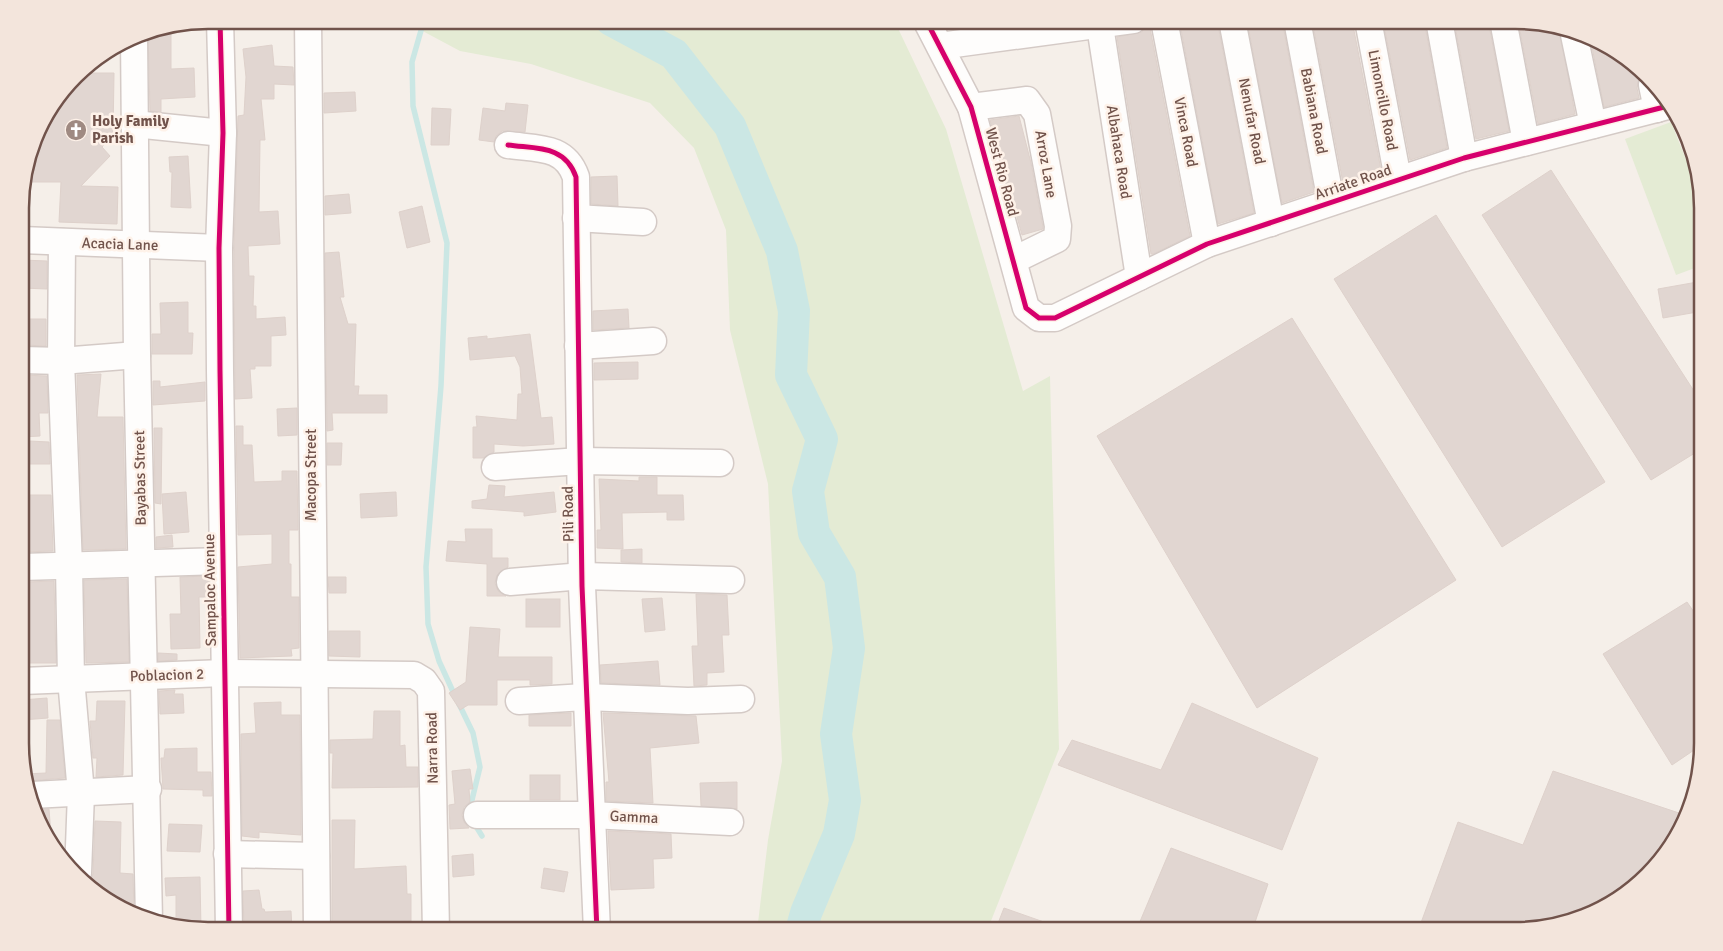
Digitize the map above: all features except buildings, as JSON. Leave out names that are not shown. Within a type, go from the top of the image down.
[{"type":"street","name":"Sampaloc Avenue","points":[[220,29],[223,133],[219,248],[222,561],[229,922]]},
{"type":"street","name":"Macopa Street","points":[[308,29],[317,922]]},
{"type":"street","name":"West Rio Road","points":[[931,29],[971,107],[1026,308],[1039,318],[1055,318]]},
{"type":"street","points":[[940,46],[1076,29]]},
{"type":"street","name":"Albahaca Road","points":[[1100,29],[1140,277]]},
{"type":"street","name":"Vinca Road","points":[[1166,29],[1207,244]]},
{"type":"street","name":"Nenufar Road","points":[[1234,29],[1271,223]]},
{"type":"street","name":"Babiana Road","points":[[1299,29],[1331,202]]},
{"type":"street","name":"Limoncillo Road","points":[[1370,29],[1398,179]]},
{"type":"street","points":[[1441,29],[1464,158]]},
{"type":"street","points":[[1505,29],[1526,142]]},
{"type":"street","points":[[1575,39],[1593,125]]},
{"type":"street","name":"Bayabas Street","points":[[134,44],[136,355],[143,675],[148,789],[149,913]]},
{"type":"street","name":"Arroz Lane","points":[[971,107],[1027,100],[1037,114],[1058,226],[1057,239],[1014,260]]},
{"type":"street","name":"Arriate Road","points":[[1055,318],[1207,244],[1464,158],[1593,125],[1658,101]]},
{"type":"street","points":[[134,124],[223,133]]},
{"type":"street","name":"Pili Road","points":[[508,145],[549,150],[564,156],[572,166],[576,177],[585,698],[597,922]]},
{"type":"street","points":[[576,218],[644,222]]},
{"type":"street","name":"Acacia Lane","points":[[29,240],[219,248]]},
{"type":"street","points":[[62,242],[61,361],[69,566],[71,679],[81,793],[78,867]]},
{"type":"street","points":[[578,346],[653,341]]},
{"type":"street","points":[[29,360],[61,361],[136,355]]},
{"type":"street","points":[[495,466],[580,461],[720,463]]},
{"type":"street","points":[[29,567],[222,561]]},
{"type":"street","points":[[510,582],[582,576],[731,580]]},
{"type":"street","name":"Poblacion 2","points":[[29,681],[224,673],[313,675]]},
{"type":"street","name":"Narra Road","points":[[313,675],[414,674],[424,681],[431,691],[436,922]]},
{"type":"street","points":[[519,701],[585,698],[688,701],[742,699]]},
{"type":"street","points":[[36,795],[148,789]]},
{"type":"street","name":"Gamma","points":[[477,815],[591,815],[730,822]]},
{"type":"street","points":[[227,854],[316,856]]},
{"type":"green space","points":[[419,29],[898,29],[946,129],[1023,391],[1050,376],[1059,749],[991,922],[758,922],[768,840],[782,761],[768,484],[730,330],[726,230],[694,148],[650,103],[531,64],[460,51]]},
{"type":"green space","points":[[1671,122],[1690,170],[1693,184],[1694,268],[1676,275],[1625,139]]},
{"type":"waterway","points":[[421,29],[412,62],[413,106],[447,243],[441,386],[426,567],[428,624],[439,661],[455,696]]},
{"type":"waterway","points":[[628,29],[674,54],[730,126],[782,251],[794,311],[791,375],[822,439],[808,491],[814,533],[840,577],[849,648],[836,734],[845,800],[839,834],[804,922]]},
{"type":"waterway","points":[[459,704],[473,733],[480,767],[469,812]]},
{"type":"waterway","points":[[474,823],[482,836]]},
{"type":"cycle path","points":[[220,29],[223,133],[219,248],[220,371],[229,922]]},
{"type":"cycle path","points":[[931,29],[971,107],[1026,308],[1039,318],[1055,318],[1207,244],[1464,158],[1663,107]]},
{"type":"cycle path","points":[[508,145],[549,150],[565,159],[576,177],[582,586],[597,922]]},
{"type":"place","name":"Holy Family Parish","points":[[76,130]]}]
